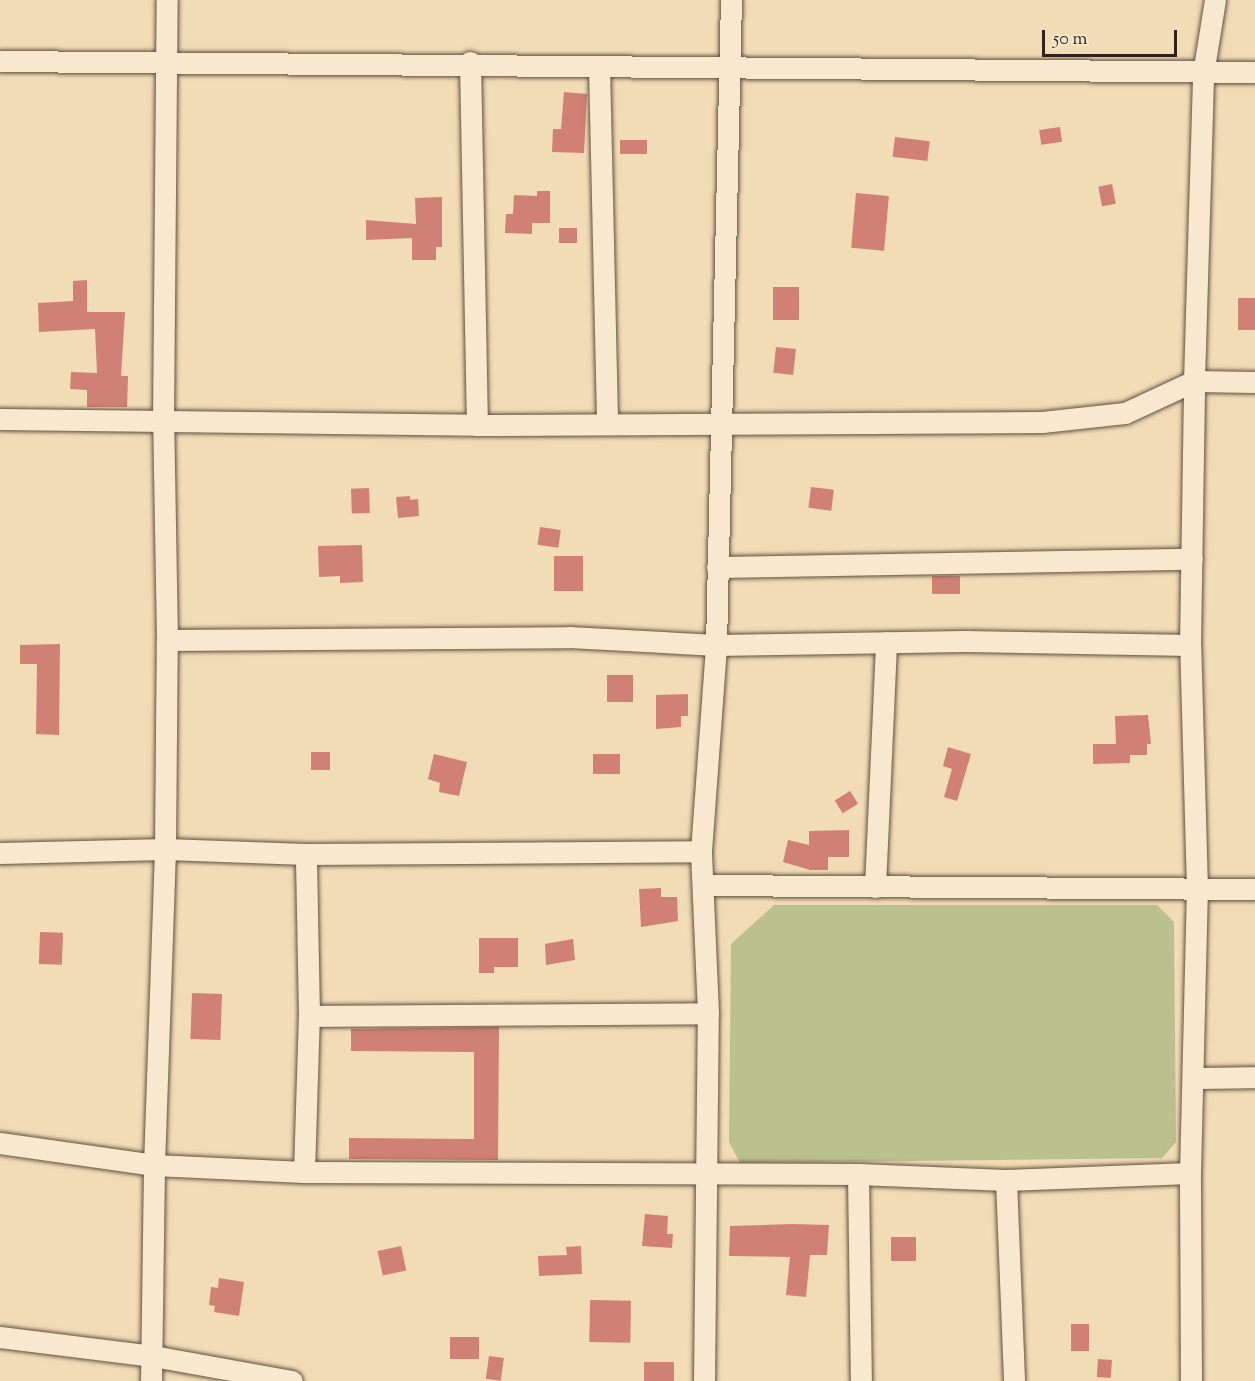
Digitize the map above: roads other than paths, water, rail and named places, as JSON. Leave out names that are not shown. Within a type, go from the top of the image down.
[{"type":"street","points":[[152,1381],[154,1165],[165,849],[167,640],[163,421],[167,0]]},
{"type":"street","points":[[704,1381],[704,1173],[708,1013],[705,885],[701,850],[716,645],[719,424],[731,0]]},
{"type":"street","points":[[1191,1381],[1190,1173],[1197,889],[1190,645],[1194,381],[1203,74],[1215,0]]},
{"type":"street","points":[[0,61],[167,59],[470,62],[730,68],[983,67],[1203,74],[1255,72]]},
{"type":"street","points":[[470,62],[477,425]]},
{"type":"street","points":[[599,66],[607,423]]},
{"type":"street","points":[[0,419],[477,425],[1042,422],[1125,413],[1194,381],[1255,382]]},
{"type":"street","points":[[717,567],[1192,559]]},
{"type":"street","points":[[167,640],[569,637],[716,645],[886,642],[1190,645]]},
{"type":"street","points":[[875,887],[886,642]]},
{"type":"street","points":[[0,853],[165,849],[306,854],[701,850]]},
{"type":"street","points":[[304,1172],[309,1016],[306,854]]},
{"type":"street","points":[[705,885],[1255,889]]},
{"type":"street","points":[[309,1016],[708,1013]]},
{"type":"street","points":[[1194,1078],[1255,1077]]},
{"type":"street","points":[[0,1143],[154,1165],[304,1172],[858,1174],[1006,1180],[1190,1173]]},
{"type":"street","points":[[858,1174],[861,1381]]},
{"type":"street","points":[[1006,1180],[1014,1381]]},
{"type":"street","points":[[0,1337],[153,1356],[292,1381]]}]
